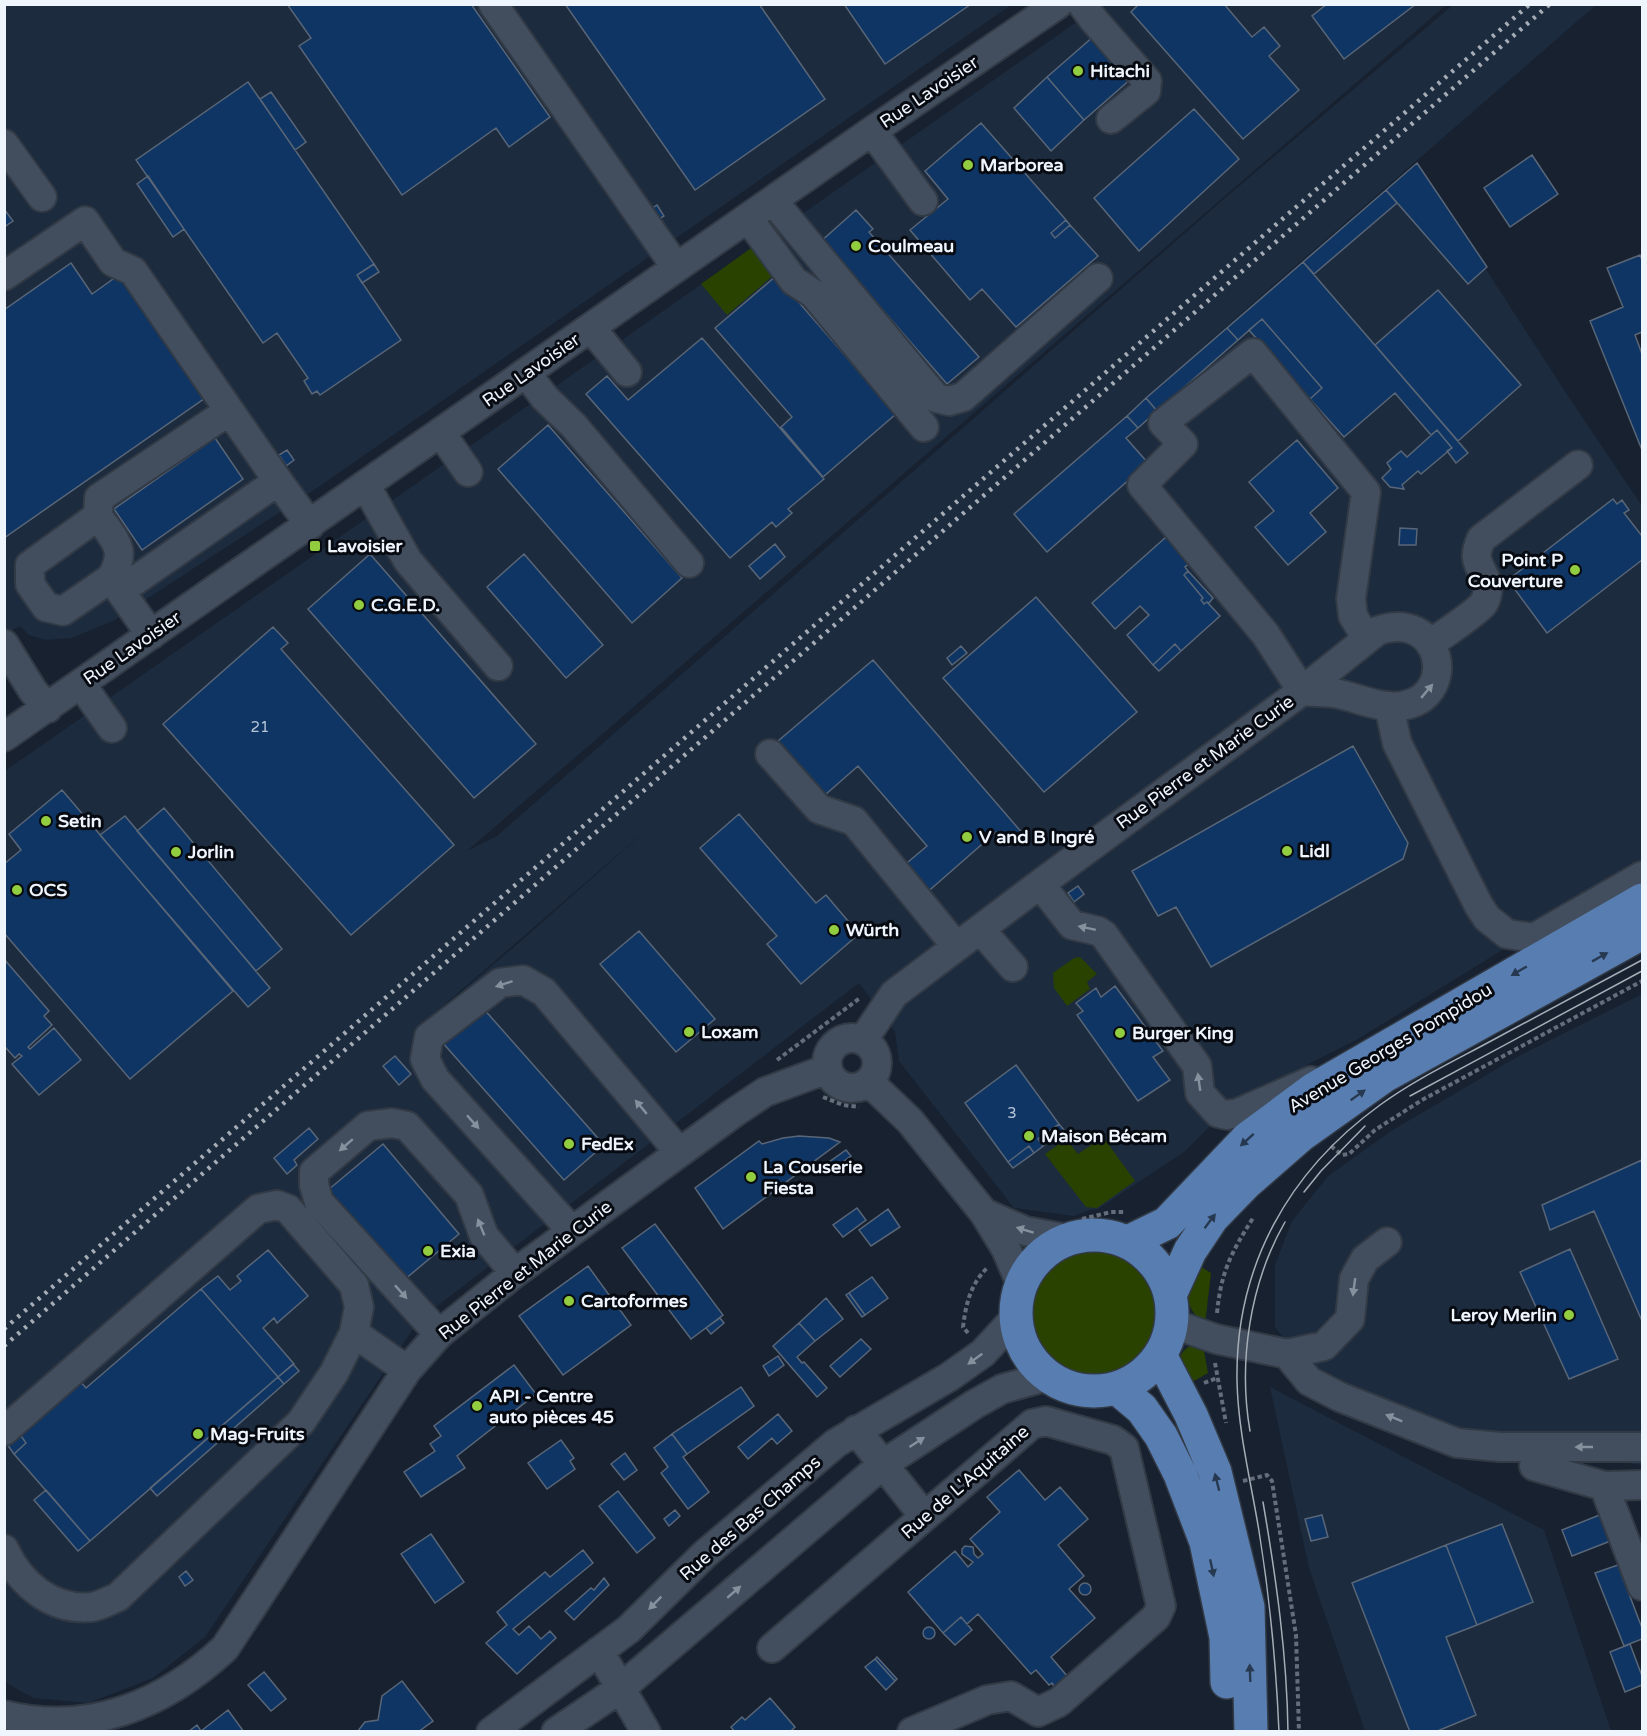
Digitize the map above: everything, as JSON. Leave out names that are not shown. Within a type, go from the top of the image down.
[{"type":"main road","name":"Avenue Georges Pompidou","points":[[1642,900],[1314,1089],[1248,1138],[1167,1223],[1129,1227],[1108,1236],[1088,1235],[1074,1230],[1048,1249],[1032,1265],[1021,1284],[1016,1300],[1020,1340],[1031,1360],[1048,1376],[1064,1385],[1081,1390],[1099,1391],[1117,1388],[1134,1380],[1160,1355],[1174,1297],[1190,1251],[1212,1218],[1246,1183],[1301,1134],[1384,1076],[1642,933]]},
{"type":"main road","name":"Avenue Georges Pompidou","points":[[1129,1227],[1147,1256],[1162,1274],[1174,1297]]},
{"type":"main road","points":[[1160,1355],[1191,1415],[1215,1472],[1248,1607],[1251,1731]]},
{"type":"main road","points":[[1117,1388],[1142,1409],[1161,1436],[1180,1474],[1206,1542],[1226,1637],[1229,1731]]},
{"type":"street","points":[[493,4],[669,257]]},
{"type":"street","points":[[1082,4],[1093,20],[1147,81],[1146,91],[1111,119]]},
{"type":"street","name":"Rue Lavoisier","points":[[4,737],[773,201],[1041,9]]},
{"type":"street","points":[[872,131],[923,201]]},
{"type":"street","points":[[4,144],[42,197]]},
{"type":"street","points":[[773,201],[936,398],[949,401],[963,397],[1098,278]]},
{"type":"street","points":[[748,218],[794,281],[814,294],[924,427]]},
{"type":"street","points":[[4,276],[85,221],[113,262],[133,271],[310,525]]},
{"type":"street","points":[[591,328],[627,372]]},
{"type":"street","points":[[1302,691],[1266,635],[1142,485],[1184,444],[1163,423],[1253,353],[1366,492],[1351,599],[1353,616],[1367,639]]},
{"type":"street","points":[[526,374],[545,398],[574,426],[689,563]]},
{"type":"street","points":[[151,635],[115,585],[119,564],[118,545],[98,516],[99,498],[229,411]]},
{"type":"street","points":[[441,433],[468,472]]},
{"type":"street","points":[[1430,644],[1482,606],[1488,594],[1487,581],[1478,566],[1475,554],[1481,540],[1578,465]]},
{"type":"street","points":[[98,516],[30,565],[30,584],[46,607],[63,611],[115,585],[278,481]]},
{"type":"street","points":[[366,486],[408,561],[498,666]]},
{"type":"street","name":"Rue Pierre et Marie Curie","points":[[862,1040],[894,994],[1302,691],[1377,631],[1390,626],[1403,626],[1416,630],[1430,644],[1437,661],[1437,674],[1426,695],[1404,706],[1389,706],[1334,693],[1302,691]]},
{"type":"street","points":[[4,644],[33,691],[48,708]]},
{"type":"street","points":[[81,684],[112,728]]},
{"type":"street","points":[[1389,706],[1397,743],[1487,918],[1507,934],[1534,938],[1642,876]]},
{"type":"street","points":[[770,754],[819,809],[854,821],[957,946]]},
{"type":"street","points":[[1040,884],[1072,925],[1098,930],[1104,935],[1197,1066],[1200,1093],[1218,1113],[1227,1115],[1238,1113],[1374,1055]]},
{"type":"street","points":[[980,929],[1013,967]]},
{"type":"street","points":[[573,1231],[435,1079],[425,1059],[429,1036],[500,983],[523,980],[544,992],[679,1152]]},
{"type":"street","points":[[847,1038],[862,1040],[873,1048],[878,1062],[874,1076],[869,1082],[856,1089],[841,1086],[835,1082],[822,1082],[829,1053],[839,1041],[847,1038]]},
{"type":"street","name":"Rue Pierre et Marie Curie","points":[[15,1722],[59,1724],[113,1718],[149,1703],[185,1682],[225,1648],[406,1370],[439,1334],[515,1274],[679,1152],[765,1092],[822,1082]]},
{"type":"street","points":[[869,1082],[910,1121],[984,1213],[1006,1249],[1021,1284]]},
{"type":"street","points":[[439,1334],[319,1203],[314,1185],[314,1172],[368,1126],[392,1123],[407,1126],[469,1196],[484,1236],[515,1274]]},
{"type":"street","points":[[4,1431],[258,1209],[277,1205],[288,1209],[354,1286],[359,1308],[354,1333],[334,1373],[301,1422],[118,1597],[93,1607],[56,1604],[30,1587],[10,1562],[4,1550]]},
{"type":"street","points":[[984,1213],[1025,1231],[1074,1230]]},
{"type":"street","points":[[1174,1297],[1216,1339],[1287,1354],[1324,1346],[1350,1319],[1354,1279],[1365,1259],[1387,1242]]},
{"type":"street","name":"Rue des Bas Champs","points":[[491,1731],[629,1629],[705,1554],[836,1443],[949,1377],[983,1353],[1016,1317]]},
{"type":"street","points":[[354,1333],[406,1370]]},
{"type":"street","points":[[1287,1354],[1309,1382],[1457,1443],[1500,1447],[1642,1447]]},
{"type":"street","points":[[556,1731],[621,1688],[882,1465],[1002,1389],[1048,1376]]},
{"type":"street","name":"Rue de L'Aquitaine","points":[[772,1648],[1032,1424],[1046,1421],[1113,1440],[1124,1448],[1161,1606],[1156,1617],[1059,1702],[1038,1712],[1011,1696],[987,1700],[912,1731]]},
{"type":"street","points":[[856,1430],[924,1516]]},
{"type":"street","points":[[1534,1466],[1604,1486],[1642,1485]]},
{"type":"street","points":[[1604,1486],[1642,1586]]},
{"type":"street","points":[[599,1651],[646,1731]]},
{"type":"path","points":[[1323,1140],[1342,1155],[1348,1154],[1375,1130],[1422,1100],[1642,981]]},
{"type":"path","points":[[822,1082],[835,1102],[870,1111]]},
{"type":"path","points":[[1074,1230],[1110,1212],[1129,1227]]},
{"type":"path","points":[[1216,1322],[1223,1277],[1233,1250],[1255,1214]]},
{"type":"path","points":[[970,1336],[963,1328],[965,1312],[975,1281],[989,1265]]},
{"type":"path","points":[[1216,1354],[1215,1366],[1228,1434]]},
{"type":"path","points":[[1236,1478],[1241,1482],[1267,1475],[1272,1481],[1296,1635],[1299,1731]]},
{"type":"shaded area","points":[[5,5],[1011,5],[317,488],[113,621],[71,638],[46,640],[29,635],[20,626],[5,634]]},
{"type":"shaded area","points":[[1101,5],[1446,5],[467,851],[497,836],[1225,198],[1453,5],[1596,5],[1194,354],[1417,163],[1642,506],[1642,864],[1358,1039],[1234,1102],[1184,1152],[1098,1209],[1074,1216],[1014,1208],[899,1061],[895,1032],[859,983],[419,1320],[205,1637],[153,1678],[88,1703],[33,1698],[5,1682],[5,771]],"holes":[[[652,825],[521,941],[428,1020]]]},
{"type":"shaded area","points":[[1642,994],[1642,1465],[1519,1448],[1429,1428],[1307,1367],[1275,1327],[1275,1265],[1292,1221],[1328,1176],[1391,1131],[1517,1057]]},
{"type":"shaded area","points":[[1270,1387],[1544,1530],[1611,1731],[1365,1731],[1309,1568]]},
{"type":"green space","points":[[754,246],[775,274],[727,315],[701,284]]},
{"type":"green space","points":[[1080,957],[1097,974],[1087,982],[1090,989],[1067,1006],[1054,988],[1053,973],[1074,958]]},
{"type":"green space","points":[[1103,1137],[1135,1181],[1097,1208],[1086,1207],[1045,1154],[1066,1139],[1078,1154]]},
{"type":"green space","points":[[1094,1251],[1118,1256],[1138,1269],[1151,1289],[1156,1313],[1151,1337],[1138,1357],[1118,1370],[1094,1375],[1070,1370],[1050,1357],[1037,1337],[1032,1313],[1037,1289],[1050,1269],[1070,1256]]},
{"type":"green space","points":[[1195,1263],[1211,1273],[1205,1324],[1197,1317],[1189,1303],[1188,1289]]},
{"type":"green space","points":[[1193,1344],[1203,1345],[1208,1373],[1187,1385],[1180,1367],[1180,1357],[1186,1348]]},
{"type":"building","points":[[287,4],[471,4],[550,117],[509,147],[496,128],[402,195],[299,46],[311,38]]},
{"type":"building","points":[[565,4],[759,4],[825,99],[695,190]]},
{"type":"building","points":[[844,4],[971,4],[885,64]]},
{"type":"building","points":[[1139,4],[1224,4],[1252,37],[1264,27],[1280,46],[1269,56],[1299,90],[1243,139],[1131,12]]},
{"type":"building","points":[[1327,4],[1416,4],[1344,59],[1312,16]]},
{"type":"building","points":[[1094,36],[1132,78],[1084,120],[1047,77]]},
{"type":"building","points":[[1047,77],[1084,120],[1051,151],[1014,108]]},
{"type":"building","points":[[248,82],[374,264],[357,275],[401,340],[320,395],[317,391],[312,394],[304,381],[308,378],[277,333],[263,343],[136,160]]},
{"type":"building","points":[[271,92],[306,142],[295,150],[260,99]]},
{"type":"building","points":[[1194,109],[1239,159],[1139,251],[1094,198]]},
{"type":"building","points":[[981,123],[1066,220],[1051,233],[1055,238],[1070,225],[1098,256],[1016,327],[982,289],[970,300],[910,230],[948,199],[925,171]]},
{"type":"building","points":[[1532,155],[1558,194],[1510,227],[1484,188]]},
{"type":"building","points":[[1417,163],[1487,267],[1468,284],[1386,190]]},
{"type":"building","points":[[148,176],[184,229],[173,237],[137,184]]},
{"type":"building","points":[[1386,190],[1397,203],[1314,274],[1303,262]]},
{"type":"building","points":[[657,205],[664,216],[650,225],[642,215]]},
{"type":"building","points":[[4,209],[13,221],[4,227]]},
{"type":"building","points":[[856,210],[873,229],[869,232],[979,357],[947,384],[841,262],[819,243]]},
{"type":"building","points":[[1066,220],[1070,225],[1055,238],[1051,233]]},
{"type":"building","points":[[1640,255],[1642,260],[1642,332],[1635,335],[1642,354],[1642,450],[1590,321],[1623,307],[1607,268]]},
{"type":"building","points":[[1303,262],[1468,453],[1456,463],[1447,451],[1452,448],[1437,430],[1431,435],[1395,393],[1344,437],[1310,399],[1322,388],[1262,319],[1238,340],[1227,328]]},
{"type":"building","points":[[71,263],[92,294],[123,272],[208,396],[4,538],[4,310]]},
{"type":"building","points":[[374,264],[379,272],[362,283],[357,275]]},
{"type":"building","points":[[776,276],[896,414],[823,477],[781,427],[792,417],[715,328]]},
{"type":"building","points":[[1438,290],[1521,385],[1458,441],[1375,345]]},
{"type":"building","points":[[1262,319],[1322,388],[1310,399],[1249,330]]},
{"type":"building","points":[[1227,328],[1238,340],[1157,411],[1146,398]]},
{"type":"building","points":[[702,338],[824,479],[788,509],[792,513],[776,527],[772,522],[730,558],[586,394],[607,376],[628,400]]},
{"type":"building","points":[[1146,398],[1157,411],[1138,428],[1127,416]]},
{"type":"building","points":[[1127,416],[1138,428],[1126,438],[1148,463],[1047,552],[1014,514]]},
{"type":"building","points":[[548,425],[682,578],[632,623],[498,469]]},
{"type":"building","points":[[1437,430],[1452,448],[1421,474],[1418,471],[1402,485],[1404,489],[1390,487],[1382,478],[1391,469],[1387,463],[1401,451],[1407,457]]},
{"type":"building","points":[[215,438],[243,479],[142,550],[114,509]]},
{"type":"building","points":[[1297,440],[1338,488],[1310,513],[1326,532],[1288,565],[1255,527],[1274,511],[1249,482]]},
{"type":"building","points":[[287,450],[294,460],[286,466],[279,455]]},
{"type":"building","name":"Point P Couverture","points":[[1613,499],[1617,504],[1622,500],[1629,510],[1624,513],[1642,536],[1642,560],[1547,633],[1508,580]]},
{"type":"building","points":[[1400,528],[1417,529],[1416,545],[1399,545]]},
{"type":"building","points":[[1166,537],[1190,563],[1185,567],[1188,571],[1184,575],[1203,598],[1201,600],[1204,604],[1207,602],[1220,616],[1181,651],[1175,644],[1153,665],[1127,635],[1149,615],[1140,606],[1115,629],[1092,603]]},
{"type":"building","points":[[775,544],[785,557],[760,579],[749,566]]},
{"type":"building","points":[[370,554],[536,744],[474,798],[308,609]]},
{"type":"building","points":[[524,554],[603,645],[566,678],[487,587]]},
{"type":"building","points":[[1188,571],[1213,598],[1209,603],[1204,604],[1201,600],[1203,598],[1184,575]]},
{"type":"building","points":[[1036,597],[1137,712],[1044,792],[943,678]]},
{"type":"building","points":[[273,627],[288,643],[281,649],[454,845],[351,935],[163,724]]},
{"type":"building","points":[[1175,644],[1181,651],[1159,671],[1153,665]]},
{"type":"building","points":[[961,646],[967,653],[952,665],[947,658]]},
{"type":"building","points":[[873,660],[1023,834],[1009,846],[996,832],[924,895],[901,868],[927,846],[858,766],[825,795],[778,741]]},
{"type":"building","name":"Lidl","points":[[1353,746],[1408,843],[1403,859],[1211,967],[1176,907],[1158,916],[1132,871]]},
{"type":"building","points":[[62,790],[233,991],[130,1079],[4,933],[4,864],[21,850],[9,834]]},
{"type":"building","points":[[164,808],[282,949],[256,971],[137,831]]},
{"type":"building","points":[[739,814],[816,903],[826,895],[859,934],[801,984],[767,944],[777,936],[700,848]]},
{"type":"building","points":[[125,816],[270,988],[248,1007],[100,835]]},
{"type":"building","points":[[1078,886],[1084,894],[1074,902],[1068,893]]},
{"type":"building","points":[[639,931],[715,1019],[676,1052],[600,964]]},
{"type":"building","points":[[4,959],[49,1011],[44,1016],[52,1025],[28,1047],[30,1049],[54,1028],[81,1060],[39,1095],[12,1064],[22,1056],[19,1054],[15,1058],[6,1048],[4,1049]]},
{"type":"building","name":"Burger King","points":[[1115,986],[1163,1051],[1153,1057],[1170,1080],[1138,1101],[1077,1015],[1083,1011],[1076,1003],[1096,988],[1101,997]]},
{"type":"building","points":[[482,1007],[604,1145],[564,1180],[442,1042]]},
{"type":"building","points":[[395,1056],[411,1074],[399,1085],[383,1066]]},
{"type":"building","points":[[1016,1065],[1059,1124],[1038,1139],[1043,1146],[1034,1153],[1029,1146],[1008,1162],[965,1103]]},
{"type":"building","points":[[1059,1124],[1064,1130],[1043,1146],[1038,1139]]},
{"type":"building","points":[[309,1128],[318,1139],[294,1160],[297,1165],[287,1174],[274,1158]]},
{"type":"building","name":"La Couserie Fiesta","points":[[799,1136],[829,1138],[840,1142],[723,1229],[695,1188],[759,1141],[762,1144]]},
{"type":"building","points":[[383,1144],[459,1234],[404,1280],[328,1190]]},
{"type":"building","points":[[1029,1146],[1034,1153],[1013,1168],[1008,1162]]},
{"type":"building","points":[[846,1150],[851,1156],[834,1168],[829,1162]]},
{"type":"building","points":[[1642,1160],[1642,1321],[1594,1211],[1550,1230],[1542,1205]]},
{"type":"building","points":[[857,1208],[866,1220],[843,1237],[833,1225]]},
{"type":"building","points":[[888,1209],[900,1227],[871,1246],[859,1230]]},
{"type":"building","points":[[655,1224],[723,1315],[691,1339],[622,1248]]},
{"type":"building","name":"Leroy Merlin","points":[[1570,1249],[1618,1359],[1569,1379],[1520,1272]]},
{"type":"building","points":[[268,1250],[308,1296],[277,1323],[274,1318],[263,1328],[294,1364],[278,1377],[201,1289],[218,1276],[230,1290],[241,1281],[237,1276]]},
{"type":"building","points":[[588,1266],[631,1325],[563,1375],[519,1316]]},
{"type":"building","points":[[872,1277],[888,1298],[865,1315],[849,1293]]},
{"type":"building","points":[[201,1289],[278,1377],[90,1541],[14,1454],[26,1443],[19,1433],[80,1381],[86,1388]]},
{"type":"building","points":[[849,1293],[865,1315],[862,1317],[846,1295]]},
{"type":"building","points":[[826,1298],[843,1319],[815,1341],[799,1323]]},
{"type":"building","points":[[720,1318],[724,1323],[711,1334],[706,1328]]},
{"type":"building","points":[[799,1323],[815,1341],[797,1357],[827,1388],[817,1397],[773,1346]]},
{"type":"building","points":[[861,1339],[871,1349],[840,1377],[830,1366]]},
{"type":"building","points":[[778,1356],[784,1365],[769,1376],[763,1366]]},
{"type":"building","points":[[293,1364],[299,1371],[284,1384],[278,1377]]},
{"type":"building","points":[[514,1365],[536,1394],[457,1456],[465,1468],[421,1497],[404,1472],[435,1451],[430,1444],[441,1436],[434,1426]]},
{"type":"building","points":[[278,1377],[284,1384],[157,1496],[150,1488]]},
{"type":"building","points":[[741,1387],[754,1406],[687,1454],[672,1434]]},
{"type":"building","points":[[778,1414],[792,1431],[777,1444],[772,1438],[748,1459],[738,1447]]},
{"type":"building","points":[[19,1433],[26,1443],[14,1454],[7,1444]]},
{"type":"building","points":[[672,1434],[687,1454],[683,1457],[709,1492],[688,1509],[661,1473],[668,1467],[654,1448]]},
{"type":"building","points":[[561,1440],[574,1458],[570,1461],[575,1469],[547,1489],[528,1463]]},
{"type":"building","points":[[625,1453],[637,1470],[624,1480],[611,1464]]},
{"type":"building","points":[[1019,1470],[1045,1500],[1060,1487],[1088,1519],[1058,1545],[1084,1576],[1069,1589],[1095,1618],[1051,1657],[1068,1677],[1055,1688],[1052,1683],[1049,1685],[1036,1670],[1031,1674],[978,1614],[967,1624],[961,1617],[943,1633],[908,1592],[955,1551],[968,1567],[973,1562],[962,1554],[965,1546],[973,1547],[974,1554],[978,1558],[983,1554],[970,1539],[1000,1512],[987,1497]]},
{"type":"building","points":[[46,1490],[90,1541],[78,1551],[34,1500]]},
{"type":"building","points":[[618,1491],[655,1538],[637,1553],[599,1506]]},
{"type":"building","points":[[675,1510],[680,1516],[669,1526],[664,1519]]},
{"type":"building","points":[[1602,1514],[1613,1540],[1572,1556],[1562,1530]]},
{"type":"building","points":[[1322,1515],[1328,1537],[1311,1541],[1305,1519]]},
{"type":"building","points":[[1502,1524],[1533,1602],[1477,1625],[1446,1545]]},
{"type":"building","points":[[431,1534],[464,1582],[435,1603],[401,1554]]},
{"type":"building","points":[[1446,1545],[1477,1625],[1446,1637],[1476,1715],[1435,1732],[1410,1732],[1352,1583]]},
{"type":"building","points":[[583,1550],[593,1563],[513,1629],[519,1635],[529,1626],[541,1639],[550,1631],[556,1638],[517,1674],[486,1643],[507,1625],[497,1612],[545,1572],[550,1577]]},
{"type":"building","points":[[1618,1565],[1642,1628],[1642,1639],[1624,1646],[1595,1573]]},
{"type":"building","points":[[186,1571],[193,1580],[185,1586],[179,1577]]},
{"type":"building","points":[[604,1578],[609,1585],[574,1620],[565,1611],[591,1588],[594,1590]]},
{"type":"building","points":[[1087,1583],[1091,1589],[1087,1595],[1083,1595],[1079,1587]]},
{"type":"building","points":[[961,1617],[972,1630],[955,1645],[943,1633]]},
{"type":"building","points":[[931,1627],[935,1633],[931,1639],[927,1639],[923,1631]]},
{"type":"building","points":[[1630,1644],[1642,1676],[1642,1685],[1625,1692],[1610,1652]]},
{"type":"building","points":[[877,1657],[897,1679],[895,1681],[875,1659]]},
{"type":"building","points":[[875,1659],[895,1681],[886,1690],[865,1667]]},
{"type":"building","points":[[264,1672],[286,1699],[271,1711],[248,1685]]},
{"type":"building","points":[[402,1681],[433,1721],[418,1732],[357,1732],[365,1722],[378,1720],[382,1696]]},
{"type":"building","points":[[770,1698],[795,1727],[790,1732],[735,1732],[731,1727],[742,1717],[745,1720]]},
{"type":"building","points":[[228,1710],[244,1732],[188,1732],[197,1725],[201,1731]]},
{"type":"tram line","points":[[1279,1732],[1269,1606],[1259,1531],[1242,1438],[1237,1381],[1239,1339],[1246,1299],[1257,1261],[1294,1191],[1319,1160],[1348,1131],[1380,1105],[1434,1071],[1642,960]]},
{"type":"tram line","points":[[1410,1096],[1642,971]]},
{"type":"tram line","points":[[1304,1192],[1365,1126]]},
{"type":"tram line","points":[[1250,1431],[1245,1378],[1250,1324],[1263,1271],[1285,1222]]},
{"type":"tram line","points":[[1263,1502],[1280,1616],[1286,1674],[1288,1732]]},
{"type":"railway","points":[[4,1329],[1530,4]]},
{"type":"railway","points":[[4,1346],[1550,4]]},
{"type":"place","name":"Hitachi","points":[[1078,71]]},
{"type":"place","name":"Marborea","points":[[968,165]]},
{"type":"place","name":"Coulmeau","points":[[856,246]]},
{"type":"place","name":"Lavoisier","points":[[315,546]]},
{"type":"place","name":"Point P Couverture","points":[[1575,570]]},
{"type":"place","name":"C.G.E.D.","points":[[359,605]]},
{"type":"place","name":"Setin","points":[[46,821]]},
{"type":"place","name":"V and B Ingré","points":[[967,837]]},
{"type":"place","name":"Lidl","points":[[1287,851]]},
{"type":"place","name":"Jorlin","points":[[176,852]]},
{"type":"place","name":"OCS","points":[[17,890]]},
{"type":"place","name":"Würth","points":[[834,930]]},
{"type":"place","name":"Loxam","points":[[689,1032]]},
{"type":"place","name":"Burger King","points":[[1120,1033]]},
{"type":"place","name":"Maison Bécam","points":[[1029,1136]]},
{"type":"place","name":"FedEx","points":[[569,1144]]},
{"type":"place","name":"La Couserie Fiesta","points":[[751,1177]]},
{"type":"place","name":"Exia","points":[[428,1251]]},
{"type":"place","name":"Cartoformes","points":[[569,1301]]},
{"type":"place","name":"Leroy Merlin","points":[[1569,1315]]},
{"type":"place","name":"API - Centre auto pièces 45","points":[[477,1406]]},
{"type":"place","name":"Mag-Fruits","points":[[198,1434]]}]
